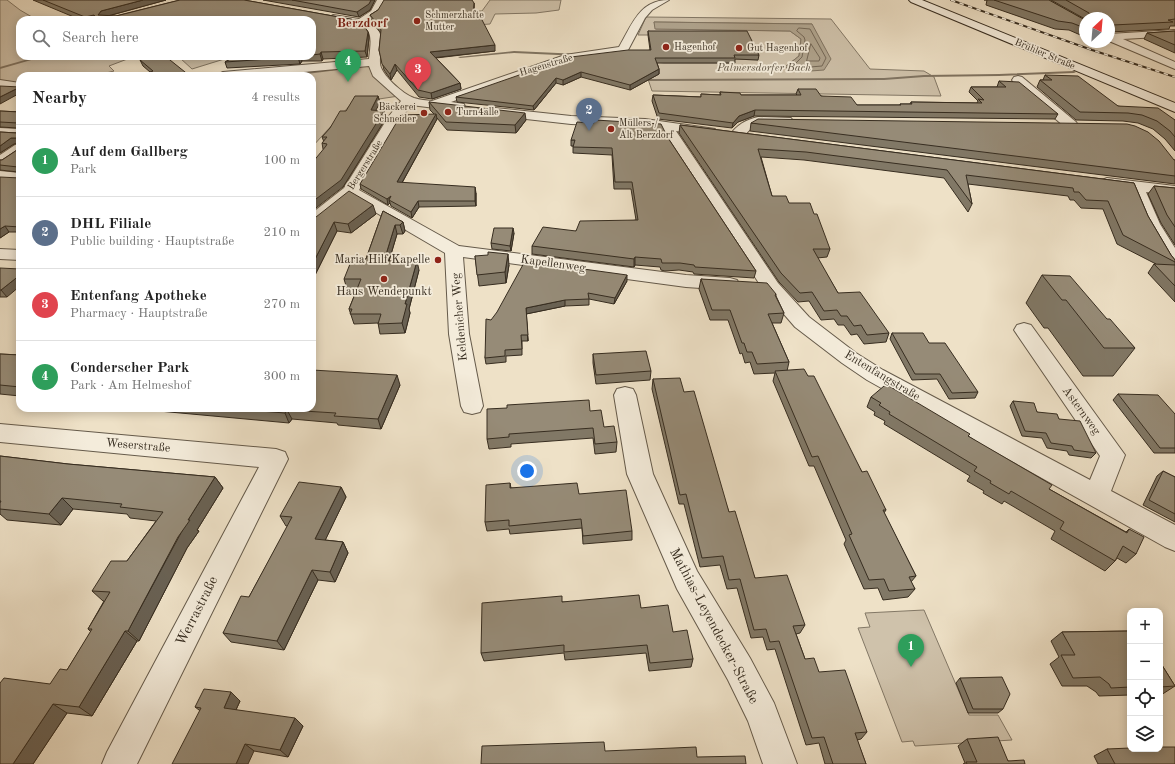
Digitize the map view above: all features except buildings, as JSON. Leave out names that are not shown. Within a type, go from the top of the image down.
[{"type":"street","points":[[361,22],[375,13],[382,0]]},
{"type":"street","name":"Hagenstraße","points":[[432,104],[569,57],[623,50],[641,17],[649,8],[664,0]]},
{"type":"street","name":"Brühler Straße","points":[[914,0],[1175,108]]},
{"type":"street","points":[[325,16],[366,23],[376,34],[377,39],[374,62],[378,76],[408,100],[571,120],[627,122],[666,126],[751,138]]},
{"type":"street","points":[[1115,37],[1175,34]]},
{"type":"street","points":[[1115,40],[1175,66]]},
{"type":"street","points":[[266,72],[374,62]]},
{"type":"street","points":[[1018,80],[1071,125]]},
{"type":"street","points":[[0,84],[16,86]]},
{"type":"street","name":"Bergerstraße","points":[[316,217],[350,192],[396,116],[408,100]]},
{"type":"street","points":[[736,136],[744,126],[754,121],[801,122]]},
{"type":"street","points":[[1047,124],[1085,125]]},
{"type":"street","name":"Entenfangstraße","points":[[666,126],[676,144],[771,287],[802,322],[849,358],[875,375],[1175,539]]},
{"type":"street","points":[[0,132],[16,133]]},
{"type":"street","points":[[0,161],[16,151]]},
{"type":"street","points":[[0,176],[16,178]]},
{"type":"street","points":[[1090,181],[1175,192]]},
{"type":"street","points":[[1136,186],[1152,224],[1175,263]]},
{"type":"street","name":"Kapellenweg","points":[[350,192],[443,243],[454,251],[686,282],[771,287]]},
{"type":"street","name":"Keldenicher Weg","points":[[454,251],[459,334],[472,406]]},
{"type":"street","points":[[0,254],[16,254]]},
{"type":"street","name":"Asternweg","points":[[1024,330],[1113,455],[1096,496]]},
{"type":"street","name":"Mathias-Leyendecker-Straße","points":[[625,395],[640,474],[687,580],[739,669],[762,715],[780,764]]},
{"type":"street","name":"Weserstraße","points":[[0,432],[276,459]]},
{"type":"street","name":"Werrastraße","points":[[119,764],[276,459]]},
{"type":"shaded area","points":[[0,0],[7,0],[30,16],[16,16],[16,60],[125,60],[109,66],[114,71],[110,72],[16,72],[16,84],[0,82]]},
{"type":"shaded area","points":[[490,0],[561,0],[559,10],[536,13],[495,14],[490,24],[447,27],[455,11],[482,11]]},
{"type":"shaded area","points":[[646,17],[831,19],[870,69],[924,71],[934,77],[941,96],[652,91],[646,73],[637,60],[664,63],[734,63],[733,59],[758,60],[662,35],[638,35]],"holes":[[[654,22],[812,24],[797,72],[785,67],[799,56],[801,39],[790,31],[656,29]]]},
{"type":"shaded area","points":[[182,60],[221,60],[192,69]]},
{"type":"shaded area","points":[[372,64],[399,96],[352,103],[316,143],[316,72],[299,72]]},
{"type":"shaded area","points":[[924,610],[969,715],[998,715],[1012,740],[915,746],[913,741],[902,742],[858,628],[870,627],[865,613]]},
{"type":"water","points":[[654,22],[812,24],[831,59],[824,70],[797,72],[785,67],[799,56],[801,39],[790,31],[655,29]]},
{"type":"waterway","name":"Palmersdorfer Bach","points":[[460,57],[514,52],[580,55]]},
{"type":"waterway","name":"Palmersdorfer Bach","points":[[0,68],[29,60]]},
{"type":"waterway","name":"Palmersdorfer Bach","points":[[314,72],[353,67]]},
{"type":"waterway","name":"Palmersdorfer Bach","points":[[643,72],[646,73],[649,80],[884,79],[924,76],[1074,72]]},
{"type":"railway","points":[[951,0],[1092,50],[1175,77]]},
{"type":"place","name":"Schmerzhafte Mutter","points":[[417,21]]},
{"type":"place","name":"Hagenhof","points":[[666,47]]},
{"type":"place","name":"Gut Hagenhof","points":[[739,48]]},
{"type":"place","name":"Conderscher Park","points":[[348,82]]},
{"type":"place","name":"Entenfang Apotheke","points":[[418,90]]},
{"type":"place","name":"Turn4alle","points":[[448,112]]},
{"type":"place","name":"Bäckerei Schneider","points":[[424,113]]},
{"type":"place","name":"Müllers / Alt Berzdorf","points":[[611,129]]},
{"type":"place","name":"DHL Filiale","points":[[589,131]]},
{"type":"place","name":"Maria Hilf Kapelle","points":[[438,260]]},
{"type":"place","name":"Haus Wendepunkt","points":[[384,279]]},
{"type":"place","name":"Auf dem Gallberg","points":[[911,667]]},
{"type":"district","name":"Berzdorf","points":[[362,23]]}]
